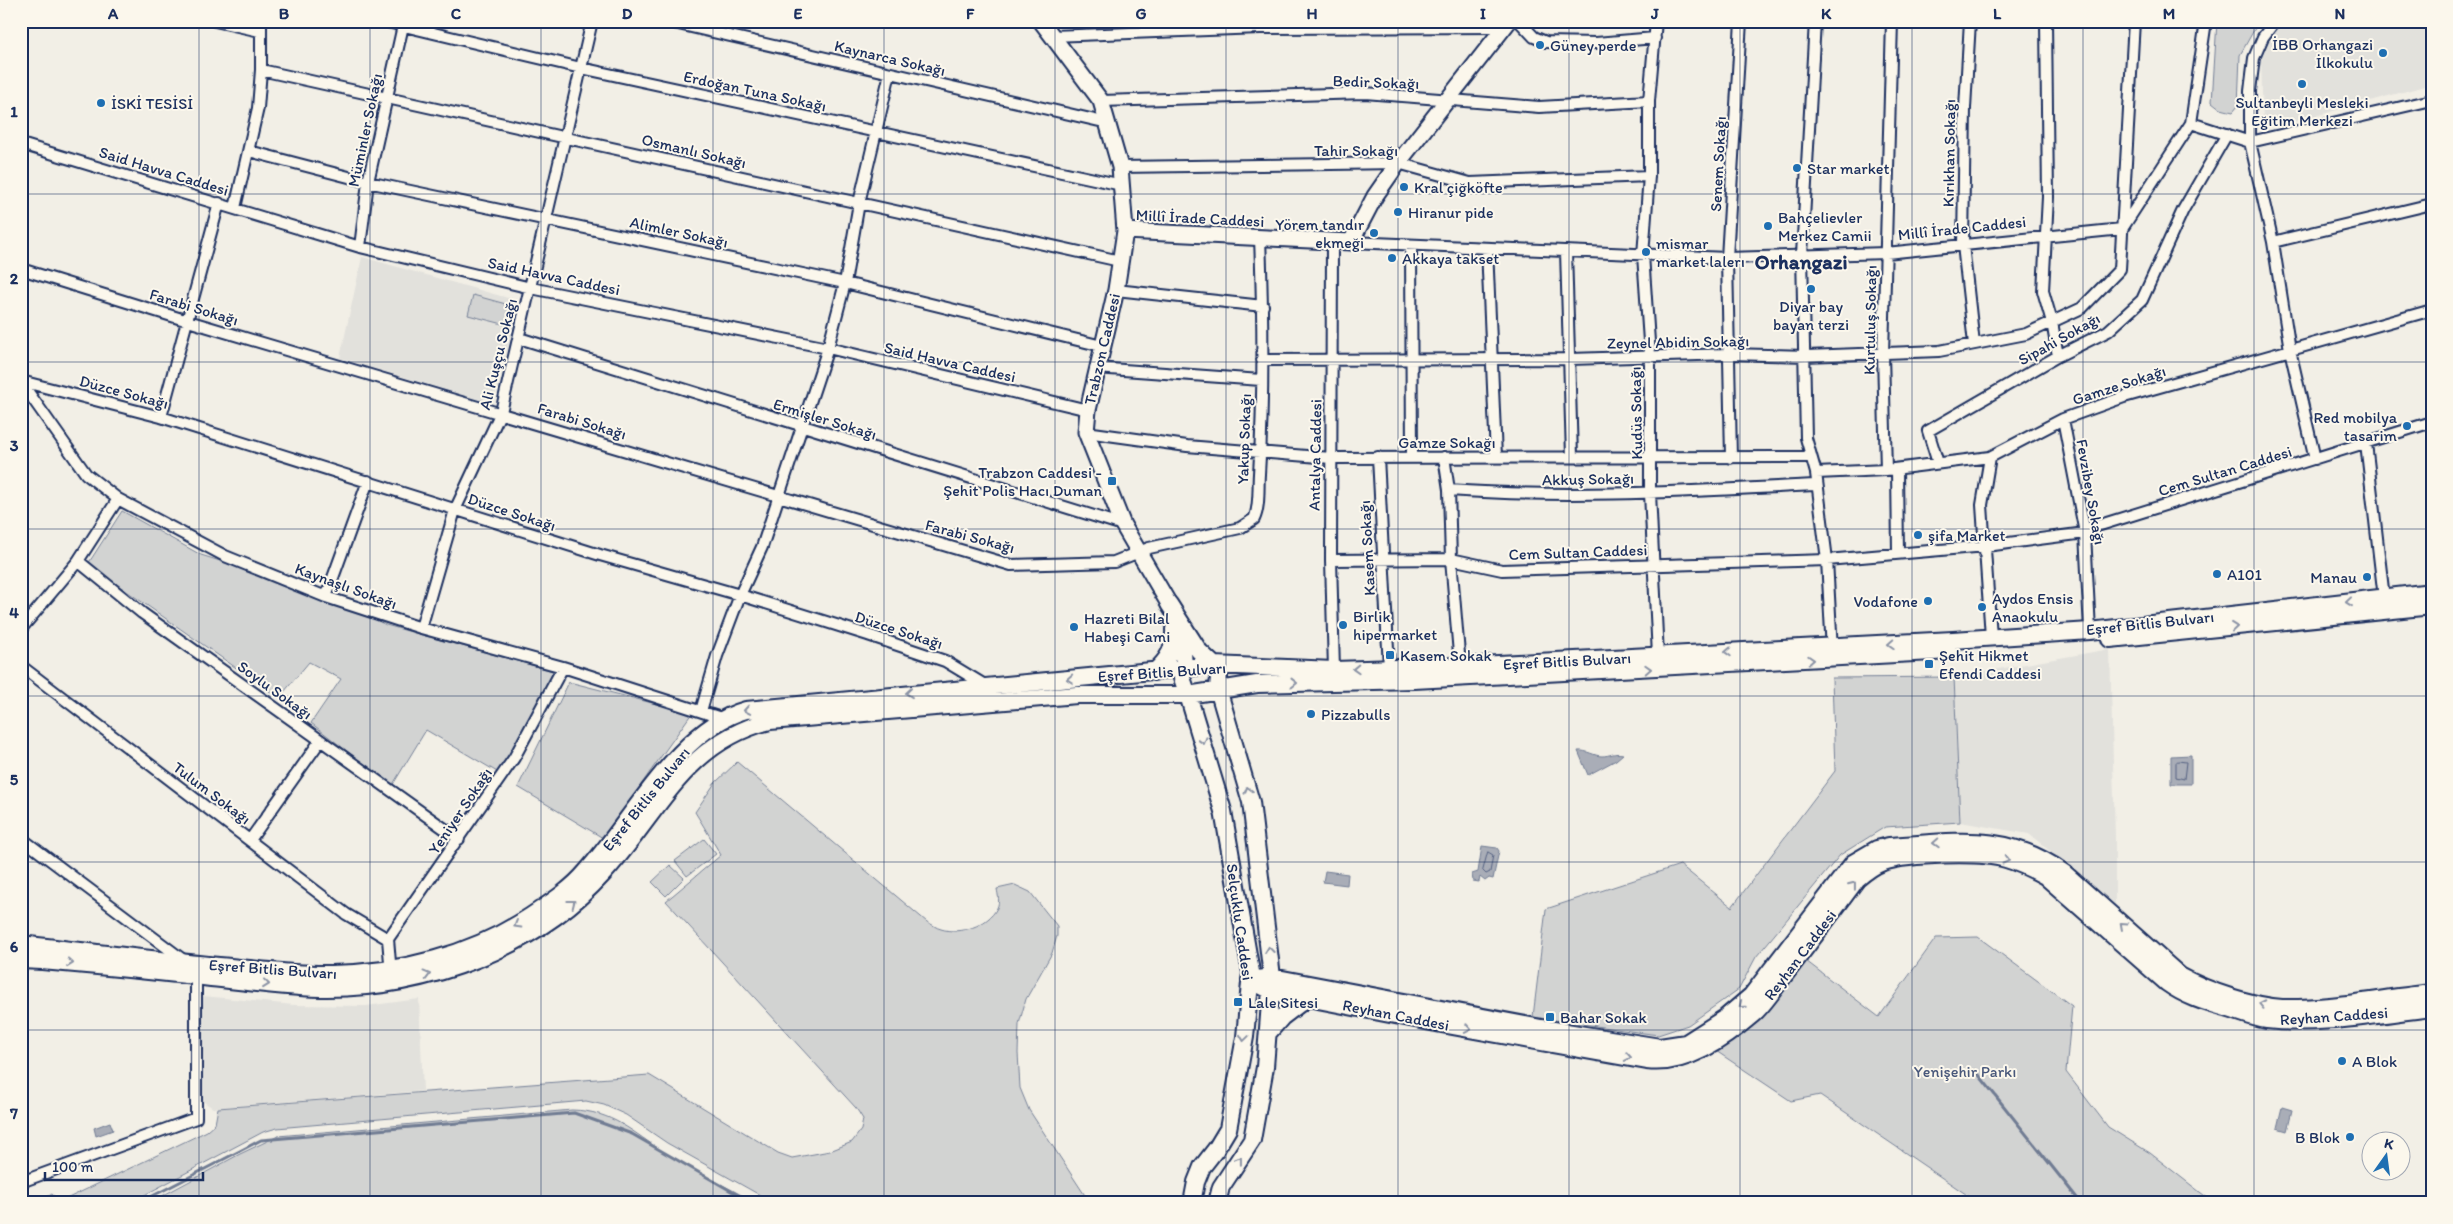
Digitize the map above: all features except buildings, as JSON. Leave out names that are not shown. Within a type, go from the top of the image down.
[{"type":"main road","name":"Trabzon Caddesi","points":[[1041,21],[1101,101],[1120,167],[1125,231],[1116,290],[1096,368],[1086,432],[1124,525],[1138,552],[1199,651],[1214,665]]},
{"type":"main road","points":[[1351,242],[1375,196],[1507,24]]},
{"type":"main road","name":"Millî İrade Caddesi","points":[[1125,231],[1351,242]]},
{"type":"main road","name":"Eşref Bitlis Bulvarı","points":[[21,944],[311,988],[348,987],[392,976],[488,939],[518,925],[553,901],[584,874],[677,757],[696,738],[721,718],[746,710],[988,685],[1154,672],[1214,665],[1334,670],[1658,656],[1832,653],[1991,637],[2090,630],[2432,592]]},
{"type":"main road","points":[[1154,672],[1170,654],[1175,642],[1169,604]]},
{"type":"main road","name":"Selçuklu Caddesi","points":[[1169,604],[1178,629],[1184,667],[1182,678],[1223,811],[1251,972],[1245,1037],[1228,1129],[1202,1167],[1196,1182],[1192,1203]]},
{"type":"main road","name":"Eşref Bitlis Bulvarı","points":[[392,976],[427,975],[484,956],[528,933],[571,904],[617,859],[689,766],[715,744],[738,730],[770,721],[1076,695],[1188,695],[1245,685],[1414,680],[1832,653],[2132,637],[2432,606]]},
{"type":"main road","name":"Selçuklu Caddesi","points":[[1214,665],[1219,677],[1218,689],[1251,802],[1272,984],[1265,1067],[1252,1140],[1221,1187],[1217,1203]]},
{"type":"main road","points":[[1228,723],[1230,709],[1245,685]]},
{"type":"main road","name":"Reyhan Caddesi","points":[[1250,980],[1660,1047],[1672,1046],[1686,1043],[1752,996],[1853,863],[1877,849],[1889,846],[1980,841],[2016,848],[2050,863],[2064,873],[2180,976],[2213,997]]},
{"type":"main road","name":"Reyhan Caddesi","points":[[1272,984],[1307,998],[1661,1063],[1689,1056],[1707,1046],[1753,1014],[1857,879],[1868,869],[1880,863],[1903,858],[1970,855],[2005,859],[2027,866],[2045,876],[2167,982],[2189,997],[2213,997],[2282,1008],[2400,1004],[2432,1008]]},
{"type":"main road","name":"Eşref Bitlis Bulvarı","points":[[21,960],[192,969]]},
{"type":"main road","name":"Reyhan Caddesi","points":[[2400,1004],[2432,993]]},
{"type":"main road","points":[[1268,1033],[1282,1017],[1307,998]]},
{"type":"street","points":[[214,21],[260,26],[261,70],[258,108],[235,208]]},
{"type":"street","name":"Erdoğan Tuna Sokağı","points":[[383,21],[404,23],[581,68],[1122,186]]},
{"type":"street","name":"Ali Kuşçu Sokağı","points":[[420,628],[455,510],[501,412],[546,218],[567,137],[592,21]]},
{"type":"street","points":[[1519,21],[1534,37],[1546,42],[1596,43],[1655,38]]},
{"type":"street","name":"Kudüs Sokağı","points":[[1656,21],[1649,101],[1649,176],[1643,255],[1650,356],[1652,456],[1650,493],[1658,656]]},
{"type":"street","name":"Senem Sokağı","points":[[1730,458],[1730,354],[1727,258],[1741,21]]},
{"type":"street","points":[[1815,21],[1802,255],[1806,356],[1806,438],[1816,473],[1827,560],[1832,653]]},
{"type":"street","name":"Kurtuluş Sokağı","points":[[1892,21],[1883,354],[1898,553]]},
{"type":"street","name":"Kırıkhan Sokağı","points":[[1970,21],[1965,108],[1963,245],[1974,344]]},
{"type":"street","points":[[2046,21],[2048,198],[2043,291],[2052,322],[2058,356]]},
{"type":"street","name":"Zeynel Abidin Sokağı","points":[[1262,360],[1570,359],[1730,354],[1806,356],[1883,354],[1939,352],[2026,334],[2082,308],[2120,269],[2134,21]]},
{"type":"street","points":[[2122,229],[2191,123],[2206,21]]},
{"type":"street","points":[[2275,21],[2262,37],[2254,58],[2250,91],[2250,142],[2273,242],[2290,350],[2315,459]]},
{"type":"street","name":"Kaynarca Sokağı","points":[[669,22],[1108,123]]},
{"type":"street","name":"Müminler Sokağı","points":[[360,247],[368,182],[404,23]]},
{"type":"street","points":[[1052,36],[1260,28],[1507,24]]},
{"type":"street","name":"Osmanlı Sokağı","points":[[261,70],[1120,261]]},
{"type":"street","points":[[701,711],[717,656],[740,595],[762,547],[780,497],[828,348],[844,283],[859,203],[890,73]]},
{"type":"street","name":"Bedir Sokağı","points":[[1101,101],[1365,93],[1539,107],[1649,101]]},
{"type":"street","points":[[2191,123],[2250,142],[2432,100]]},
{"type":"street","name":"Sipahi Sokağı","points":[[1938,463],[1928,431],[2058,356],[2108,331],[2142,300],[2182,210],[2227,134]]},
{"type":"street","name":"Said Havva Caddesi","points":[[21,144],[360,247],[530,288],[828,348],[1088,410]]},
{"type":"street","name":"Alimler Sokağı","points":[[249,151],[368,182],[546,218],[844,283],[1102,346]]},
{"type":"street","name":"Tahir Sokağı","points":[[1120,167],[1398,164],[1470,183],[1649,176]]},
{"type":"street","points":[[161,417],[219,204]]},
{"type":"street","points":[[2273,242],[2432,204]]},
{"type":"street","name":"Millî İrade Caddesi","points":[[1351,242],[1727,258],[1886,253],[2122,229]]},
{"type":"street","name":"Yakup Sokağı","points":[[1138,552],[1240,528],[1251,522],[1256,516],[1260,454],[1263,306],[1260,238]]},
{"type":"street","name":"Antalya Caddesi","points":[[1332,242],[1331,560],[1334,670]]},
{"type":"street","points":[[1411,245],[1412,457]]},
{"type":"street","points":[[1486,248],[1496,457]]},
{"type":"street","points":[[1566,251],[1572,457]]},
{"type":"street","name":"Farabi Sokağı","points":[[21,268],[188,321],[501,412],[1011,565],[1114,562],[1138,552]]},
{"type":"street","points":[[1116,290],[1263,306]]},
{"type":"street","name":"Gamze Sokağı","points":[[1816,473],[1891,470],[1990,457],[2063,419],[2124,397],[2432,310]]},
{"type":"street","name":"Ermişler Sokağı","points":[[519,338],[802,428],[1124,525]]},
{"type":"street","points":[[1096,368],[1261,380]]},
{"type":"street","name":"Düzce Sokağı","points":[[21,381],[161,417],[600,555],[740,595],[945,660],[988,685]]},
{"type":"street","name":"Kaynaşlı Sokağı","points":[[21,381],[86,474],[118,499],[225,556],[326,597],[420,628],[563,668],[721,718]]},
{"type":"street","name":"Fevzibey Sokağı","points":[[2063,419],[2084,532],[2090,630]]},
{"type":"street","name":"Cem Sultan Caddesi","points":[[1331,560],[1451,559],[1502,570],[1827,560],[1986,546],[2084,532],[2432,422]]},
{"type":"street","name":"Gamze Sokağı","points":[[1086,432],[1260,454],[1331,458],[1378,456],[1810,457]]},
{"type":"street","points":[[2366,443],[2384,598]]},
{"type":"street","name":"Kasem Sokağı","points":[[1378,456],[1389,668]]},
{"type":"street","points":[[1444,457],[1449,490],[1451,559],[1460,666]]},
{"type":"street","points":[[1990,457],[1982,505],[1991,637]]},
{"type":"street","points":[[326,597],[368,481]]},
{"type":"street","name":"Akkuş Sokağı","points":[[1449,490],[1514,495],[1650,493],[1817,485]]},
{"type":"street","points":[[21,629],[78,561],[118,499]]},
{"type":"street","name":"Soylu Sokağı","points":[[78,561],[142,613],[459,839]]},
{"type":"street","name":"Tulum Sokağı","points":[[21,666],[346,914],[388,939]]},
{"type":"street","name":"Yeniyer Sokağı","points":[[388,939],[514,758],[563,668]]},
{"type":"street","points":[[988,685],[990,702]]},
{"type":"street","points":[[250,840],[320,741]]},
{"type":"street","points":[[21,838],[192,969],[196,1118],[21,1182]]},
{"type":"street","points":[[388,939],[392,976]]},
{"type":"shaded area","points":[[2286,21],[2432,21],[2432,84],[2286,124],[2263,122],[2261,61],[2274,31]]},
{"type":"shaded area","points":[[362,257],[519,301],[493,404],[340,358]]},
{"type":"shaded area","points":[[2110,649],[2115,904],[2029,834],[1960,822],[1954,677]]},
{"type":"shaded area","points":[[203,996],[294,1005],[366,1006],[419,999],[423,1091],[213,1108],[201,1100]]},
{"type":"green space","points":[[2217,21],[2259,21],[2240,55],[2238,106],[2233,112],[2221,109],[2212,102]]},
{"type":"green space","points":[[473,295],[513,306],[507,325],[468,315]]},
{"type":"green space","points":[[21,499],[30,511],[21,523]]},
{"type":"green space","points":[[122,511],[201,555],[325,594],[386,625],[553,671],[539,709],[504,776],[426,730],[392,786],[311,723],[341,679],[309,662],[279,698],[88,564]]},
{"type":"green space","points":[[1954,677],[1960,822],[1885,827],[1840,855],[1756,957],[1739,989],[1688,1025],[1658,1035],[1533,1017],[1546,909],[1680,865],[1732,907],[1835,771],[1832,678]]},
{"type":"green space","points":[[569,682],[692,713],[603,838],[518,787]]},
{"type":"green space","points":[[737,762],[927,922],[937,928],[948,931],[964,930],[987,920],[998,906],[997,889],[1015,885],[1030,892],[1057,926],[1057,936],[1052,953],[1026,999],[1019,1024],[1020,1088],[1029,1110],[1090,1203],[774,1203],[667,1143],[626,1115],[604,1105],[586,1101],[277,1128],[263,1132],[133,1201],[21,1203],[40,1201],[52,1194],[60,1202],[207,1131],[215,1124],[218,1108],[649,1075],[778,1153],[792,1158],[830,1151],[852,1142],[861,1130],[863,1119],[856,1108],[666,901],[721,855],[695,812],[715,783]]},
{"type":"green space","points":[[704,839],[716,854],[687,876],[675,861]]},
{"type":"green space","points":[[670,865],[684,878],[666,896],[652,882]]},
{"type":"green space","name":"Yenişehir Parkı","points":[[1978,937],[2072,1006],[2066,1072],[2108,1127],[2150,1153],[2214,1203],[1979,1203],[1820,1095],[1791,1101],[1716,1051],[1806,961],[1879,1017],[1936,938]]},
{"type":"green space","points":[[572,1110],[599,1114],[622,1124],[676,1160],[756,1203],[149,1203],[240,1154],[278,1136]]},
{"type":"water","points":[[1578,751],[1602,756],[1617,753],[1623,754],[1616,760],[1588,775]]},
{"type":"water","points":[[2191,755],[2191,784],[2171,784],[2171,756]]},
{"type":"water","points":[[1482,846],[1497,848],[1499,851],[1493,879],[1489,878],[1485,881],[1480,877],[1479,882],[1473,881],[1472,874],[1478,872]]},
{"type":"water","points":[[1325,871],[1348,874],[1347,885],[1323,882]]},
{"type":"water","points":[[2282,1107],[2292,1110],[2287,1131],[2277,1128]]},
{"type":"water","points":[[110,1122],[113,1130],[96,1136],[94,1128]]},
{"type":"waterway","points":[[1975,1070],[2081,1203]]},
{"type":"waterway","points":[[139,1203],[261,1140],[574,1113],[632,1134],[752,1203]]},
{"type":"place","name":"Güney perde","points":[[1540,45]]},
{"type":"place","name":"İBB Orhangazi İlkokulu","points":[[2383,53]]},
{"type":"place","name":"Sultanbeyli Mesleki Eğitim Merkezi","points":[[2302,84]]},
{"type":"place","name":"İSKİ TESİSİ","points":[[101,103]]},
{"type":"place","name":"Star market","points":[[1797,168]]},
{"type":"place","name":"Kral çiğköfte","points":[[1404,187]]},
{"type":"place","name":"Hiranur pide","points":[[1398,212]]},
{"type":"place","name":"Bahçelievler Merkez Camii","points":[[1768,226]]},
{"type":"place","name":"Yörem tandır ekmeği","points":[[1374,233]]},
{"type":"place","name":"mismar market lalerı","points":[[1646,252]]},
{"type":"place","name":"Akkaya takset","points":[[1392,258]]},
{"type":"place","name":"Diyar bay bayan terzi","points":[[1811,289]]},
{"type":"place","name":"Red mobilya tasarim","points":[[2407,426]]},
{"type":"place","name":"Trabzon Caddesi - Şehit Polis Hacı Duman","points":[[1112,481]]},
{"type":"place","name":"şifa Market","points":[[1918,535]]},
{"type":"place","name":"A101","points":[[2217,574]]},
{"type":"place","name":"Manau","points":[[2367,577]]},
{"type":"place","name":"Vodafone","points":[[1928,601]]},
{"type":"place","name":"Aydos Ensis Anaokulu","points":[[1982,607]]},
{"type":"place","name":"Birlik hipermarket","points":[[1343,625]]},
{"type":"place","name":"Hazreti Bilal Habeşi Cami","points":[[1074,627]]},
{"type":"place","name":"Kasem Sokak","points":[[1390,655]]},
{"type":"place","name":"Şehit Hikmet Efendi Caddesi","points":[[1929,664]]},
{"type":"place","name":"Pizzabulls","points":[[1311,714]]},
{"type":"place","name":"Lale Sitesi","points":[[1238,1002]]},
{"type":"place","name":"Bahar Sokak","points":[[1550,1017]]},
{"type":"place","name":"A Blok","points":[[2342,1061]]},
{"type":"place","name":"B Blok","points":[[2350,1137]]},
{"type":"district","name":"Orhangazi","points":[[1801,261]]}]
